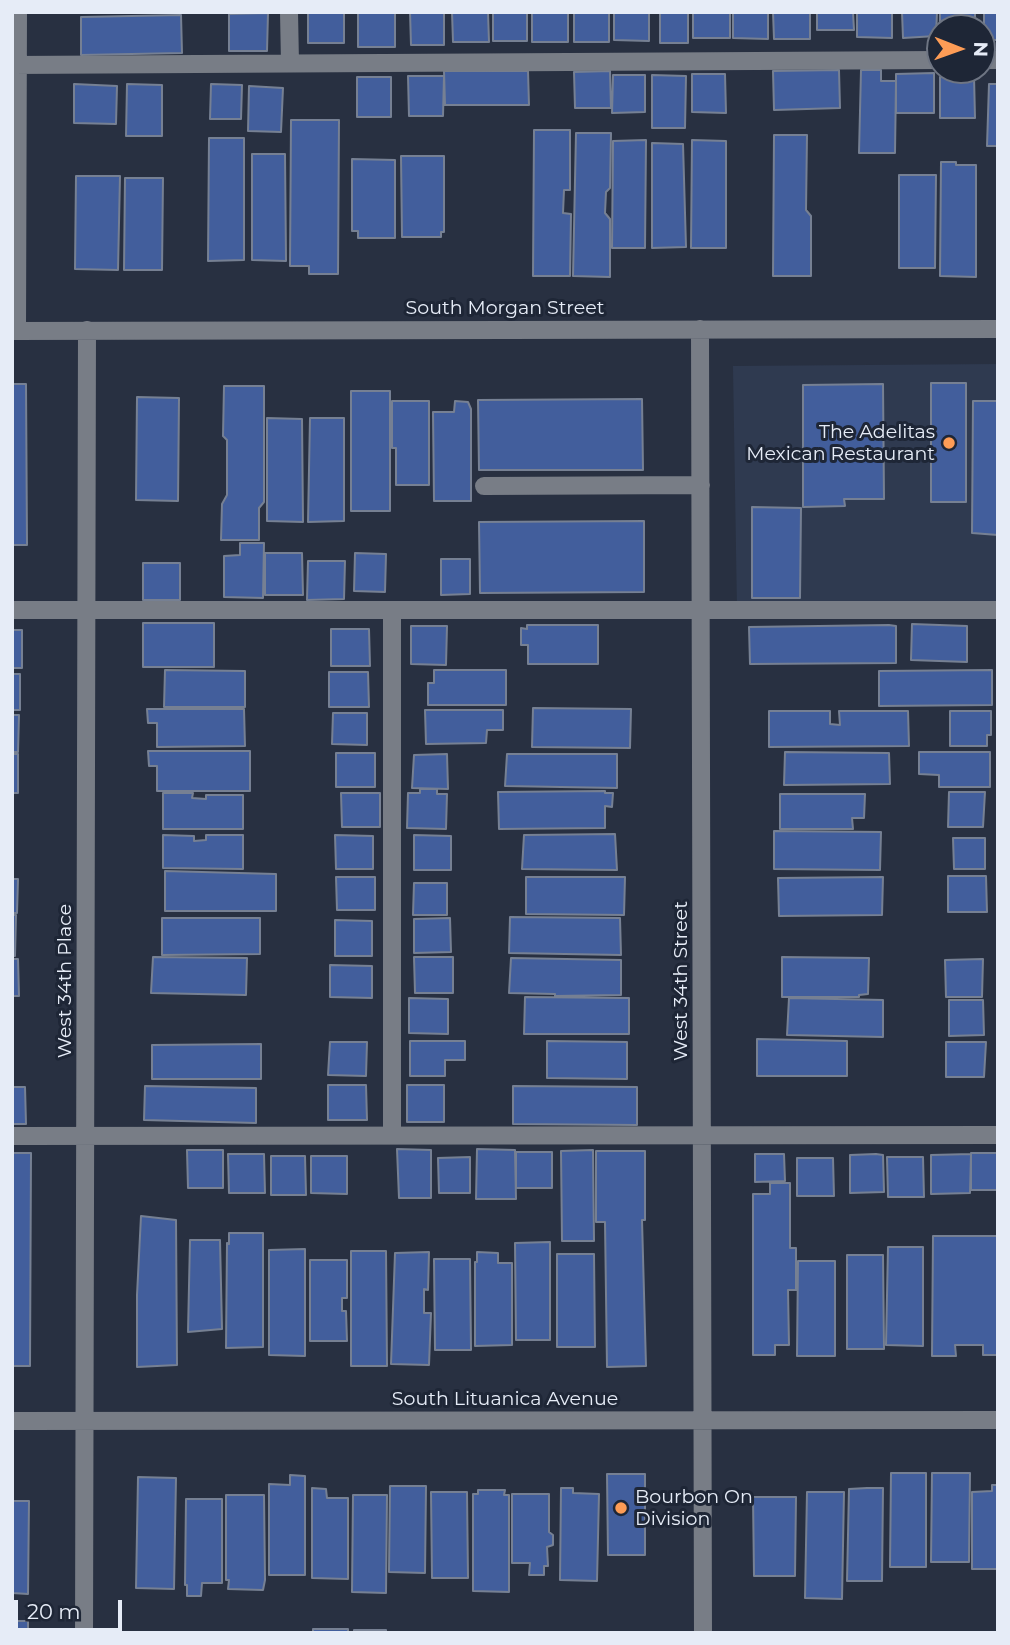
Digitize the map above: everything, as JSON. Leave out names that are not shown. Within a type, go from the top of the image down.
[{"type":"street","points":[[15,331],[15,65],[18,12]]},
{"type":"street","points":[[289,12],[290,63]]},
{"type":"street","points":[[15,65],[926,60]]},
{"type":"street","name":"West 34th Street","points":[[700,329],[703,1633]]},
{"type":"street","name":"South Morgan Street","points":[[15,331],[998,329]]},
{"type":"street","name":"West 34th Place","points":[[84,1633],[87,330]]},
{"type":"street","points":[[484,486],[701,485]]},
{"type":"street","points":[[12,610],[998,610]]},
{"type":"street","points":[[391,1135],[392,610]]},
{"type":"street","points":[[12,1136],[998,1135]]},
{"type":"street","name":"South Lituanica Avenue","points":[[12,1421],[998,1420]]},
{"type":"shaded area","points":[[998,364],[998,610],[737,609],[733,366]]},
{"type":"building","points":[[308,12],[344,12],[344,43],[308,43]]},
{"type":"building","points":[[358,12],[395,12],[395,47],[358,47]]},
{"type":"building","points":[[410,12],[444,12],[444,45],[411,45]]},
{"type":"building","points":[[452,12],[488,12],[489,42],[453,42]]},
{"type":"building","points":[[493,12],[527,12],[527,41],[493,41]]},
{"type":"building","points":[[532,12],[568,12],[568,42],[532,42]]},
{"type":"building","points":[[574,12],[609,12],[609,42],[574,42]]},
{"type":"building","points":[[614,12],[649,12],[649,41],[614,40]]},
{"type":"building","points":[[660,12],[688,12],[688,43],[660,43]]},
{"type":"building","points":[[693,12],[730,12],[730,38],[693,38]]},
{"type":"building","points":[[733,12],[768,12],[768,39],[733,38]]},
{"type":"building","points":[[773,12],[810,12],[810,39],[774,39]]},
{"type":"building","points":[[817,12],[853,12],[854,30],[817,30]]},
{"type":"building","points":[[857,12],[892,12],[892,38],[857,37]]},
{"type":"building","points":[[902,12],[937,12],[926,14],[926,37],[903,38]]},
{"type":"building","points":[[940,12],[975,12],[975,14]]},
{"type":"building","points":[[998,12],[998,40],[996,14],[984,14]]},
{"type":"building","points":[[268,13],[267,51],[229,51],[229,14]]},
{"type":"building","points":[[181,15],[182,53],[81,55],[81,17]]},
{"type":"building","points":[[839,70],[840,108],[774,110],[773,71]]},
{"type":"building","points":[[861,70],[881,70],[881,81],[896,81],[895,153],[859,153]]},
{"type":"building","points":[[444,71],[528,71],[529,105],[445,105]]},
{"type":"building","points":[[610,71],[611,108],[575,108],[574,72]]},
{"type":"building","points":[[926,73],[926,84],[934,84],[934,113],[896,113],[896,74]]},
{"type":"building","points":[[692,74],[725,74],[726,113],[692,112]]},
{"type":"building","points":[[613,75],[645,75],[645,112],[612,113]]},
{"type":"building","points":[[652,75],[686,76],[685,128],[652,128]]},
{"type":"building","points":[[408,76],[444,76],[443,116],[409,116]]},
{"type":"building","points":[[357,77],[391,77],[391,117],[357,117]]},
{"type":"building","points":[[74,84],[117,86],[116,124],[74,123]]},
{"type":"building","points":[[127,84],[162,85],[162,136],[126,136]]},
{"type":"building","points":[[211,84],[242,85],[241,119],[210,119]]},
{"type":"building","points":[[940,84],[974,84],[975,118],[940,118]]},
{"type":"building","points":[[989,84],[998,84],[998,146],[987,146]]},
{"type":"building","points":[[249,86],[283,88],[281,132],[248,131]]},
{"type":"building","points":[[291,120],[339,120],[338,274],[309,274],[309,266],[290,266]]},
{"type":"building","points":[[534,130],[570,130],[570,190],[564,190],[563,213],[571,214],[570,276],[533,276]]},
{"type":"building","points":[[576,133],[611,133],[610,188],[606,192],[605,213],[610,219],[610,277],[573,276]]},
{"type":"building","points":[[774,135],[807,135],[806,210],[811,216],[811,276],[773,276]]},
{"type":"building","points":[[209,138],[244,138],[244,260],[208,261]]},
{"type":"building","points":[[646,140],[645,248],[612,248],[613,141]]},
{"type":"building","points":[[692,140],[726,141],[726,248],[691,248]]},
{"type":"building","points":[[652,143],[683,144],[686,247],[652,248]]},
{"type":"building","points":[[252,154],[285,154],[286,261],[252,260]]},
{"type":"building","points":[[401,156],[444,156],[444,232],[441,232],[441,237],[402,237]]},
{"type":"building","points":[[352,159],[395,160],[395,238],[358,238],[358,231],[352,231]]},
{"type":"building","points":[[941,162],[976,165],[976,277],[940,276]]},
{"type":"building","points":[[899,175],[936,175],[935,268],[899,268]]},
{"type":"building","points":[[76,176],[120,176],[118,270],[75,269]]},
{"type":"building","points":[[125,178],[163,178],[162,270],[124,270]]},
{"type":"building","name":"The Adelitas Mexican Restaurant","points":[[931,383],[966,383],[966,502],[931,502]]},
{"type":"building","points":[[12,384],[26,384],[27,545],[12,545]]},
{"type":"building","points":[[883,384],[884,499],[844,499],[845,506],[803,507],[803,385]]},
{"type":"building","points":[[224,386],[264,386],[264,502],[259,508],[259,540],[221,540],[222,504],[227,495],[227,440],[223,436]]},
{"type":"building","points":[[351,391],[390,391],[390,511],[351,511]]},
{"type":"building","points":[[137,397],[179,398],[178,501],[136,500]]},
{"type":"building","points":[[642,399],[643,470],[479,470],[478,400]]},
{"type":"building","points":[[392,401],[429,401],[429,485],[396,485],[396,448],[392,448]]},
{"type":"building","points":[[455,401],[468,402],[471,409],[471,501],[434,501],[433,412],[454,412]]},
{"type":"building","points":[[973,401],[998,401],[998,535],[972,533]]},
{"type":"building","points":[[267,418],[302,419],[303,522],[267,521]]},
{"type":"building","points":[[310,418],[344,418],[344,521],[308,522]]},
{"type":"building","points":[[752,507],[801,508],[800,598],[752,598]]},
{"type":"building","points":[[644,521],[644,592],[480,593],[479,522]]},
{"type":"building","points":[[240,543],[264,543],[263,598],[224,597],[224,556],[240,555]]},
{"type":"building","points":[[265,553],[302,553],[303,595],[265,595]]},
{"type":"building","points":[[355,553],[386,554],[385,592],[354,591]]},
{"type":"building","points":[[441,559],[470,559],[470,594],[441,595]]},
{"type":"building","points":[[308,561],[345,561],[344,599],[307,600]]},
{"type":"building","points":[[143,563],[180,563],[180,600],[143,600]]},
{"type":"building","points":[[143,623],[214,623],[214,667],[143,667]]},
{"type":"building","points":[[912,624],[967,626],[967,662],[911,660]]},
{"type":"building","points":[[527,625],[598,625],[598,664],[528,664],[528,645],[521,645],[521,628],[527,629]]},
{"type":"building","points":[[411,626],[447,626],[446,665],[411,664]]},
{"type":"building","points":[[896,626],[896,663],[750,664],[749,627]]},
{"type":"building","points":[[331,629],[369,629],[370,666],[331,666]]},
{"type":"building","points":[[12,630],[22,630],[22,668],[12,668]]},
{"type":"building","points":[[165,670],[245,671],[245,707],[164,707]]},
{"type":"building","points":[[434,670],[506,670],[506,705],[428,705],[428,683],[434,683]]},
{"type":"building","points":[[992,670],[992,705],[879,706],[879,671]]},
{"type":"building","points":[[329,672],[368,672],[369,707],[329,707]]},
{"type":"building","points":[[12,674],[20,674],[20,710],[12,710]]},
{"type":"building","points":[[533,708],[631,709],[630,748],[532,747]]},
{"type":"building","points":[[147,709],[244,709],[245,746],[157,747],[157,723],[148,723]]},
{"type":"building","points":[[425,710],[503,710],[503,730],[487,730],[486,743],[426,744]]},
{"type":"building","points":[[769,711],[830,711],[830,724],[840,725],[839,711],[908,711],[909,746],[769,747]]},
{"type":"building","points":[[950,711],[991,711],[991,735],[987,735],[987,746],[950,746]]},
{"type":"building","points":[[333,713],[367,713],[367,745],[332,744]]},
{"type":"building","points":[[12,715],[19,715],[18,752],[12,752]]},
{"type":"building","points":[[148,751],[250,751],[250,791],[157,791],[157,766],[149,766]]},
{"type":"building","points":[[785,752],[889,753],[890,784],[784,785]]},
{"type":"building","points":[[919,752],[990,752],[990,787],[939,787],[939,775],[919,774]]},
{"type":"building","points":[[336,753],[375,753],[375,787],[336,787]]},
{"type":"building","points":[[12,754],[18,754],[18,793],[12,793]]},
{"type":"building","points":[[447,754],[448,789],[412,788],[414,755]]},
{"type":"building","points":[[507,754],[617,754],[617,788],[505,786]]},
{"type":"building","points":[[420,789],[437,789],[437,794],[447,794],[446,829],[407,828],[408,793],[420,793]]},
{"type":"building","points":[[498,792],[613,793],[612,807],[605,806],[605,828],[499,829]]},
{"type":"building","points":[[949,792],[985,792],[983,827],[948,827]]},
{"type":"building","points":[[163,793],[193,793],[192,798],[206,799],[206,795],[243,795],[243,829],[163,829]]},
{"type":"building","points":[[341,793],[380,793],[380,827],[342,827]]},
{"type":"building","points":[[780,794],[865,794],[864,818],[852,818],[853,829],[780,829]]},
{"type":"building","points":[[774,831],[881,832],[880,870],[774,869]]},
{"type":"building","points":[[615,834],[617,870],[522,869],[524,835]]},
{"type":"building","points":[[163,835],[194,836],[194,841],[206,840],[206,835],[243,835],[243,869],[163,868]]},
{"type":"building","points":[[335,835],[373,836],[373,869],[336,869]]},
{"type":"building","points":[[414,835],[451,836],[451,870],[414,870]]},
{"type":"building","points":[[953,838],[985,838],[985,869],[954,869]]},
{"type":"building","points":[[165,871],[276,874],[276,911],[165,911]]},
{"type":"building","points":[[948,876],[986,876],[987,912],[948,912]]},
{"type":"building","points":[[336,877],[375,877],[375,910],[337,910]]},
{"type":"building","points":[[526,877],[625,877],[624,915],[526,914]]},
{"type":"building","points":[[883,877],[882,915],[779,916],[778,878]]},
{"type":"building","points":[[12,879],[18,879],[17,913],[12,913]]},
{"type":"building","points":[[414,883],[447,883],[447,915],[413,915]]},
{"type":"building","points":[[12,915],[16,915],[15,956],[12,956]]},
{"type":"building","points":[[510,917],[620,918],[621,955],[509,953]]},
{"type":"building","points":[[162,918],[260,918],[260,954],[162,955]]},
{"type":"building","points":[[450,918],[451,952],[414,953],[414,919]]},
{"type":"building","points":[[335,920],[372,921],[372,956],[335,956]]},
{"type":"building","points":[[153,957],[247,958],[246,995],[151,993]]},
{"type":"building","points":[[414,957],[453,957],[453,993],[415,993]]},
{"type":"building","points":[[782,957],[869,958],[868,994],[859,997],[782,997]]},
{"type":"building","points":[[511,958],[621,960],[621,995],[555,996],[509,993]]},
{"type":"building","points":[[12,959],[18,959],[19,996],[12,996]]},
{"type":"building","points":[[983,959],[982,997],[946,997],[945,960]]},
{"type":"building","points":[[330,965],[372,966],[372,998],[330,997]]},
{"type":"building","points":[[525,997],[629,998],[629,1034],[524,1034]]},
{"type":"building","points":[[409,998],[448,999],[448,1034],[409,1033]]},
{"type":"building","points":[[789,998],[883,1000],[883,1037],[787,1035]]},
{"type":"building","points":[[949,1000],[983,1000],[984,1035],[949,1036]]},
{"type":"building","points":[[757,1039],[847,1041],[847,1076],[757,1076]]},
{"type":"building","points":[[410,1041],[465,1041],[465,1060],[445,1060],[445,1076],[410,1076]]},
{"type":"building","points":[[547,1041],[627,1042],[627,1079],[547,1078]]},
{"type":"building","points":[[330,1042],[367,1042],[366,1076],[328,1075]]},
{"type":"building","points":[[946,1042],[986,1042],[984,1077],[946,1077]]},
{"type":"building","points":[[261,1044],[261,1079],[152,1079],[152,1045]]},
{"type":"building","points":[[328,1085],[366,1085],[367,1120],[328,1120]]},
{"type":"building","points":[[407,1085],[444,1085],[444,1122],[407,1122]]},
{"type":"building","points":[[145,1086],[256,1088],[256,1123],[144,1120]]},
{"type":"building","points":[[513,1086],[637,1087],[637,1125],[513,1124]]},
{"type":"building","points":[[12,1087],[25,1087],[26,1124],[12,1124]]},
{"type":"building","points":[[397,1149],[431,1150],[431,1198],[399,1198]]},
{"type":"building","points":[[477,1149],[515,1150],[516,1199],[476,1199]]},
{"type":"building","points":[[187,1150],[223,1150],[223,1188],[188,1188]]},
{"type":"building","points":[[593,1150],[594,1241],[562,1241],[561,1151]]},
{"type":"building","points":[[596,1151],[645,1151],[645,1220],[642,1220],[646,1366],[607,1367],[605,1222],[596,1222]]},
{"type":"building","points":[[516,1152],[552,1152],[552,1188],[516,1188]]},
{"type":"building","points":[[12,1153],[31,1153],[30,1366],[12,1366]]},
{"type":"building","points":[[971,1153],[998,1153],[998,1190],[971,1190]]},
{"type":"building","points":[[228,1154],[264,1154],[265,1193],[229,1193]]},
{"type":"building","points":[[755,1154],[784,1154],[785,1181],[755,1182]]},
{"type":"building","points":[[971,1154],[970,1193],[931,1194],[931,1155]]},
{"type":"building","points":[[850,1155],[883,1155],[884,1192],[850,1193]]},
{"type":"building","points":[[271,1156],[305,1156],[306,1195],[271,1195]]},
{"type":"building","points":[[311,1156],[347,1156],[347,1194],[311,1193]]},
{"type":"building","points":[[470,1157],[470,1193],[439,1193],[438,1158]]},
{"type":"building","points":[[887,1157],[923,1157],[924,1197],[888,1197]]},
{"type":"building","points":[[797,1158],[833,1158],[834,1196],[797,1196]]},
{"type":"building","points":[[770,1183],[790,1183],[790,1248],[796,1248],[796,1290],[788,1290],[789,1345],[775,1345],[775,1355],[753,1355],[753,1194],[770,1194]]},
{"type":"building","points":[[141,1216],[176,1220],[177,1365],[137,1367]]},
{"type":"building","points":[[229,1233],[263,1233],[263,1347],[226,1348]]},
{"type":"building","points":[[933,1236],[998,1236],[998,1355],[983,1355],[983,1345],[955,1345],[956,1356],[932,1356]]},
{"type":"building","points":[[190,1240],[220,1240],[222,1329],[188,1332]]},
{"type":"building","points":[[550,1242],[550,1340],[516,1340],[515,1243]]},
{"type":"building","points":[[888,1247],[923,1247],[923,1346],[886,1345]]},
{"type":"building","points":[[305,1249],[305,1356],[269,1355],[269,1250]]},
{"type":"building","points":[[351,1251],[386,1251],[387,1366],[351,1366]]},
{"type":"building","points":[[429,1252],[428,1290],[424,1289],[424,1313],[431,1313],[429,1365],[391,1364],[395,1253]]},
{"type":"building","points":[[477,1252],[498,1253],[498,1263],[512,1263],[512,1345],[475,1346]]},
{"type":"building","points":[[557,1254],[594,1254],[595,1347],[557,1347]]},
{"type":"building","points":[[847,1255],[883,1255],[884,1349],[847,1349]]},
{"type":"building","points":[[434,1259],[470,1259],[471,1350],[435,1350]]},
{"type":"building","points":[[310,1260],[347,1260],[347,1298],[342,1298],[342,1311],[346,1311],[347,1341],[310,1341]]},
{"type":"building","points":[[798,1261],[835,1261],[835,1356],[797,1356]]},
{"type":"building","points":[[891,1473],[926,1473],[926,1567],[890,1567]]},
{"type":"building","points":[[932,1473],[970,1473],[969,1562],[931,1562]]},
{"type":"building","points":[[607,1474],[645,1474],[645,1555],[608,1555]]},
{"type":"building","points":[[290,1475],[305,1476],[305,1575],[269,1575],[269,1484],[290,1485]]},
{"type":"building","points":[[138,1477],[176,1478],[174,1589],[136,1588]]},
{"type":"building","points":[[992,1485],[998,1485],[998,1569],[972,1569],[972,1492],[992,1491]]},
{"type":"building","points":[[390,1486],[426,1486],[425,1573],[389,1572]]},
{"type":"building","points":[[312,1488],[326,1489],[327,1498],[348,1498],[348,1579],[312,1578]]},
{"type":"building","points":[[561,1488],[573,1488],[573,1493],[599,1494],[597,1581],[560,1580]]},
{"type":"building","points":[[883,1488],[882,1581],[847,1581],[849,1489]]},
{"type":"building","points":[[478,1490],[505,1490],[504,1495],[509,1495],[509,1592],[473,1591],[473,1494],[478,1494]]},
{"type":"building","points":[[431,1492],[467,1492],[468,1578],[432,1578]]},
{"type":"building","points":[[807,1492],[844,1492],[842,1599],[805,1598]]},
{"type":"building","points":[[512,1494],[549,1494],[549,1532],[553,1535],[553,1545],[547,1547],[548,1566],[544,1566],[544,1575],[529,1575],[530,1563],[512,1563]]},
{"type":"building","points":[[226,1495],[264,1495],[263,1590],[228,1589]]},
{"type":"building","points":[[353,1495],[387,1495],[386,1593],[352,1592]]},
{"type":"building","points":[[753,1497],[796,1497],[795,1576],[754,1576]]},
{"type":"building","points":[[186,1499],[222,1499],[222,1583],[202,1583],[201,1596],[187,1596],[185,1585]]},
{"type":"building","points":[[12,1501],[29,1501],[28,1594],[12,1593]]},
{"type":"building","points":[[12,1621],[28,1621],[28,1633],[12,1633]]},
{"type":"building","points":[[313,1629],[348,1629],[348,1633],[313,1633]]},
{"type":"building","points":[[354,1630],[386,1630],[386,1633],[354,1633]]},
{"type":"place","name":"The Adelitas Mexican Restaurant","points":[[949,443]]},
{"type":"place","name":"Bourbon On Division","points":[[621,1508]]}]
